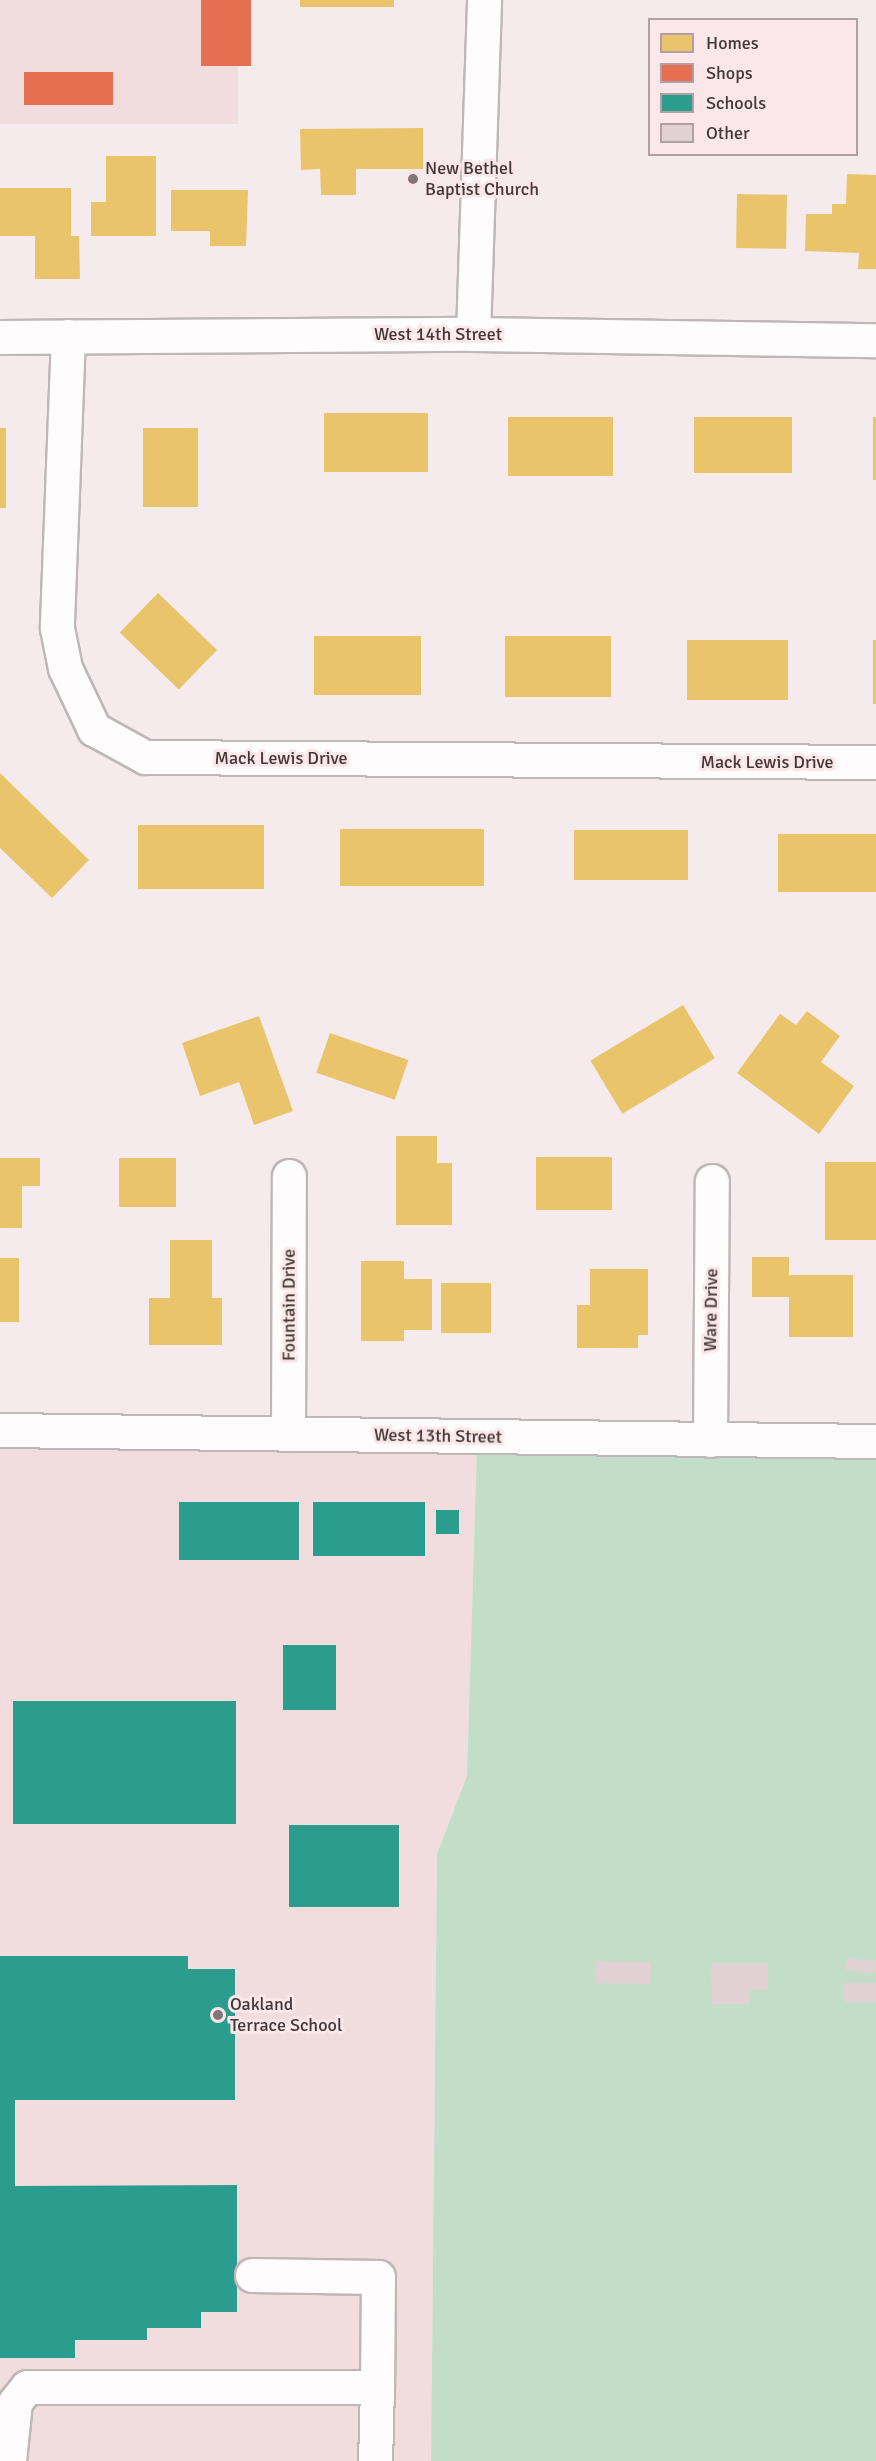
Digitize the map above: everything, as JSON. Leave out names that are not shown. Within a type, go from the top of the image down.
[{"type":"street","points":[[473,334],[484,0]]},
{"type":"street","name":"West 14th Street","points":[[0,337],[473,334],[876,340]]},
{"type":"street","name":"Mack Lewis Drive","points":[[68,336],[57,628],[65,668],[94,729],[145,757],[876,762]]},
{"type":"street","name":"Fountain Drive","points":[[288,1434],[289,1176]]},
{"type":"street","name":"Ware Drive","points":[[710,1440],[712,1181]]},
{"type":"street","name":"West 13th Street","points":[[0,1430],[876,1441]]},
{"type":"street","points":[[252,2275],[378,2277],[375,2461]]},
{"type":"street","points":[[9,2461],[15,2402],[27,2387],[377,2387]]},
{"type":"shaded area","points":[[0,0],[238,0],[238,124],[0,124]]},
{"type":"shaded area","name":"Oakland Terrace School","points":[[0,1440],[477,1445],[467,1776],[437,1854],[431,2461],[0,2461]]},
{"type":"green space","points":[[477,1445],[876,1449],[876,2461],[431,2461],[437,1854],[467,1776]]},
{"type":"building: Homes","points":[[300,0],[394,0],[394,7],[300,7]]},
{"type":"building: Homes","points":[[423,128],[423,169],[356,169],[356,195],[321,195],[320,169],[301,170],[300,129]]},
{"type":"building: Homes","points":[[106,156],[156,156],[156,236],[91,236],[91,202],[106,202]]},
{"type":"building: Homes","points":[[847,174],[876,175],[876,269],[858,269],[859,253],[805,251],[806,214],[832,214],[832,204],[846,204]]},
{"type":"building: Homes","points":[[0,188],[71,188],[71,236],[79,236],[80,279],[35,279],[35,236],[0,236]]},
{"type":"building: Homes","points":[[171,190],[248,190],[246,246],[210,246],[210,231],[171,231]]},
{"type":"building: Homes","points":[[737,194],[787,195],[786,249],[736,248]]},
{"type":"building: Homes","points":[[324,413],[428,413],[428,472],[324,472]]},
{"type":"building: Homes","points":[[508,417],[613,417],[613,476],[508,476]]},
{"type":"building: Homes","points":[[694,417],[792,417],[792,473],[694,473]]},
{"type":"building: Homes","points":[[873,417],[876,417],[876,480],[873,480]]},
{"type":"building: Homes","points":[[0,428],[6,428],[6,508],[0,508]]},
{"type":"building: Homes","points":[[143,428],[198,428],[198,507],[143,507]]},
{"type":"building: Homes","points":[[158,593],[217,650],[179,690],[120,633]]},
{"type":"building: Homes","points":[[314,636],[421,636],[421,695],[314,695]]},
{"type":"building: Homes","points":[[505,636],[611,636],[611,697],[505,697]]},
{"type":"building: Homes","points":[[687,640],[788,640],[788,700],[687,700]]},
{"type":"building: Homes","points":[[873,640],[876,640],[876,704],[873,704]]},
{"type":"building: Homes","points":[[0,773],[89,860],[52,898],[0,848]]},
{"type":"building: Homes","points":[[138,825],[264,825],[264,889],[138,889]]},
{"type":"building: Homes","points":[[340,829],[484,829],[484,886],[340,886]]},
{"type":"building: Homes","points":[[574,830],[688,830],[688,880],[574,880]]},
{"type":"building: Homes","points":[[778,834],[876,834],[876,892],[778,892]]},
{"type":"building: Homes","points":[[683,1005],[715,1058],[622,1114],[590,1061]]},
{"type":"building: Homes","points":[[807,1011],[840,1036],[821,1062],[854,1086],[819,1134],[737,1073],[780,1014],[796,1025]]},
{"type":"building: Homes","points":[[259,1016],[293,1111],[254,1125],[239,1082],[200,1096],[182,1043]]},
{"type":"building: Homes","points":[[330,1033],[408,1060],[395,1100],[316,1073]]},
{"type":"building: Homes","points":[[396,1136],[437,1136],[437,1163],[452,1163],[452,1225],[396,1225]]},
{"type":"building: Homes","points":[[536,1157],[612,1157],[612,1210],[536,1210]]},
{"type":"building: Homes","points":[[0,1158],[40,1158],[40,1186],[22,1186],[22,1228],[0,1228]]},
{"type":"building: Homes","points":[[119,1158],[176,1158],[176,1207],[119,1207]]},
{"type":"building: Homes","points":[[825,1162],[876,1162],[876,1240],[825,1240]]},
{"type":"building: Homes","points":[[170,1240],[212,1240],[212,1298],[222,1298],[222,1345],[149,1345],[149,1298],[170,1298]]},
{"type":"building: Homes","points":[[752,1257],[789,1257],[789,1275],[853,1275],[853,1337],[789,1337],[789,1297],[752,1297]]},
{"type":"building: Homes","points":[[0,1258],[19,1258],[19,1322],[0,1322]]},
{"type":"building: Homes","points":[[361,1261],[404,1261],[404,1279],[432,1279],[432,1330],[404,1330],[404,1341],[361,1341]]},
{"type":"building: Homes","points":[[590,1269],[648,1269],[648,1335],[638,1335],[638,1348],[577,1348],[577,1305],[590,1305]]},
{"type":"building: Homes","points":[[441,1283],[491,1283],[491,1333],[441,1333]]},
{"type":"building: Shops","points":[[201,0],[251,0],[251,66],[201,66]]},
{"type":"building: Shops","points":[[24,72],[113,72],[113,105],[24,105]]},
{"type":"building: Schools","points":[[179,1502],[299,1502],[299,1560],[179,1560]]},
{"type":"building: Schools","points":[[313,1502],[425,1502],[425,1556],[313,1556]]},
{"type":"building: Schools","points":[[436,1510],[459,1510],[459,1534],[436,1534]]},
{"type":"building: Schools","points":[[283,1645],[336,1645],[336,1710],[283,1710]]},
{"type":"building: Schools","points":[[13,1701],[236,1701],[236,1824],[13,1824]]},
{"type":"building: Schools","points":[[289,1825],[399,1825],[399,1907],[289,1907]]},
{"type":"building: Schools","points":[[0,1956],[188,1956],[188,1969],[235,1969],[235,2100],[15,2100],[15,2186],[237,2185],[237,2312],[201,2312],[201,2328],[147,2328],[147,2340],[75,2340],[75,2358],[0,2358]]},
{"type":"building: Other","points":[[847,1958],[876,1961],[875,1973],[846,1970]]},
{"type":"building: Other","points":[[596,1961],[651,1962],[651,1984],[596,1983]]},
{"type":"building: Other","points":[[711,1963],[768,1963],[768,1990],[750,1990],[750,2004],[712,2004]]},
{"type":"building: Other","points":[[844,1983],[876,1983],[876,2002],[844,2002]]},
{"type":"place","name":"New Bethel Baptist Church","points":[[413,179]]},
{"type":"place","name":"Oakland Terrace School","points":[[218,2015]]}]
